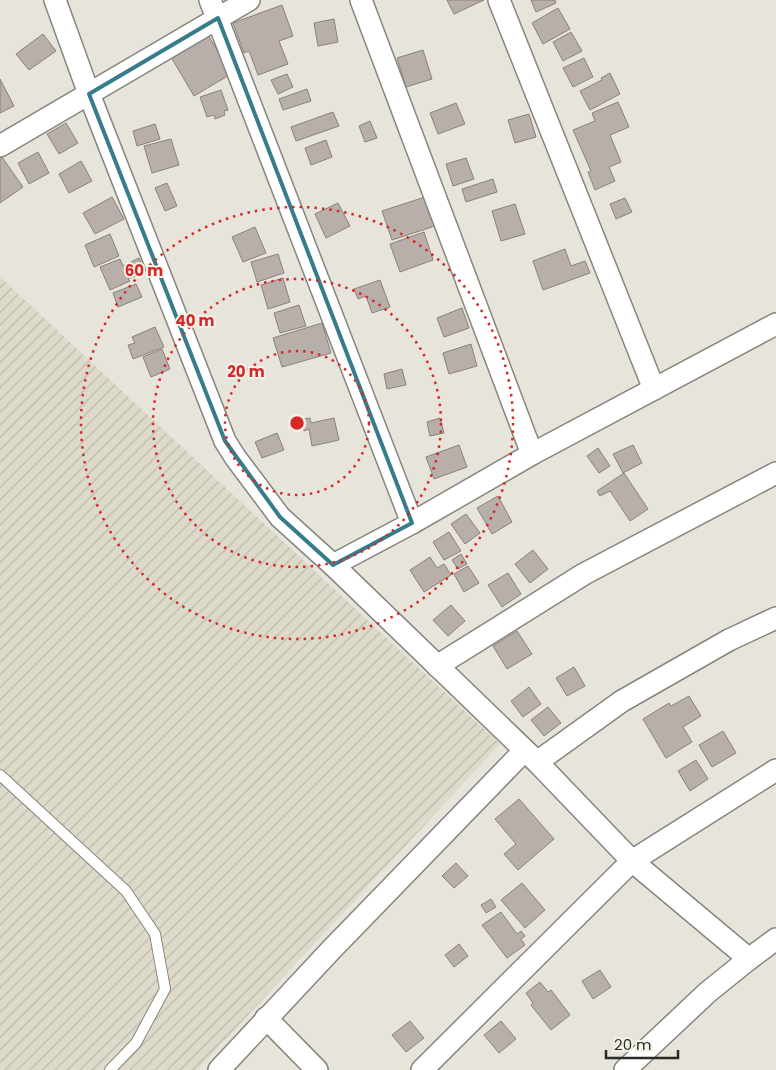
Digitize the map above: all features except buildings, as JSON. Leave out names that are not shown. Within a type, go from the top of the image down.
[{"type":"street","points":[[55,0],[89,94],[225,441],[235,457],[280,517],[438,666],[632,861],[749,959]]},
{"type":"street","points":[[0,146],[89,94],[214,9],[249,0]]},
{"type":"street","points":[[361,0],[532,454]]},
{"type":"street","points":[[499,0],[654,389]]},
{"type":"street","points":[[214,9],[412,524]]},
{"type":"street","points":[[333,565],[412,524],[532,454],[776,324]]},
{"type":"street","points":[[438,666],[584,574],[776,473]]},
{"type":"street","points":[[219,1070],[266,1018],[530,757],[622,700],[729,640],[776,618]]},
{"type":"street","points":[[422,1070],[632,861],[776,770]]},
{"type":"street","points":[[625,1070],[708,992],[776,938]]},
{"type":"street","points":[[266,1018],[317,1070]]},
{"type":"lane","points":[[0,774],[126,891],[155,934],[165,989],[136,1043],[110,1070]]},
{"type":"highlighted area","points":[[218,18],[412,523],[333,565],[280,517],[225,441],[89,94]]},
{"type":"shaded area","points":[[0,277],[500,744],[197,1070],[0,1070]]}]
